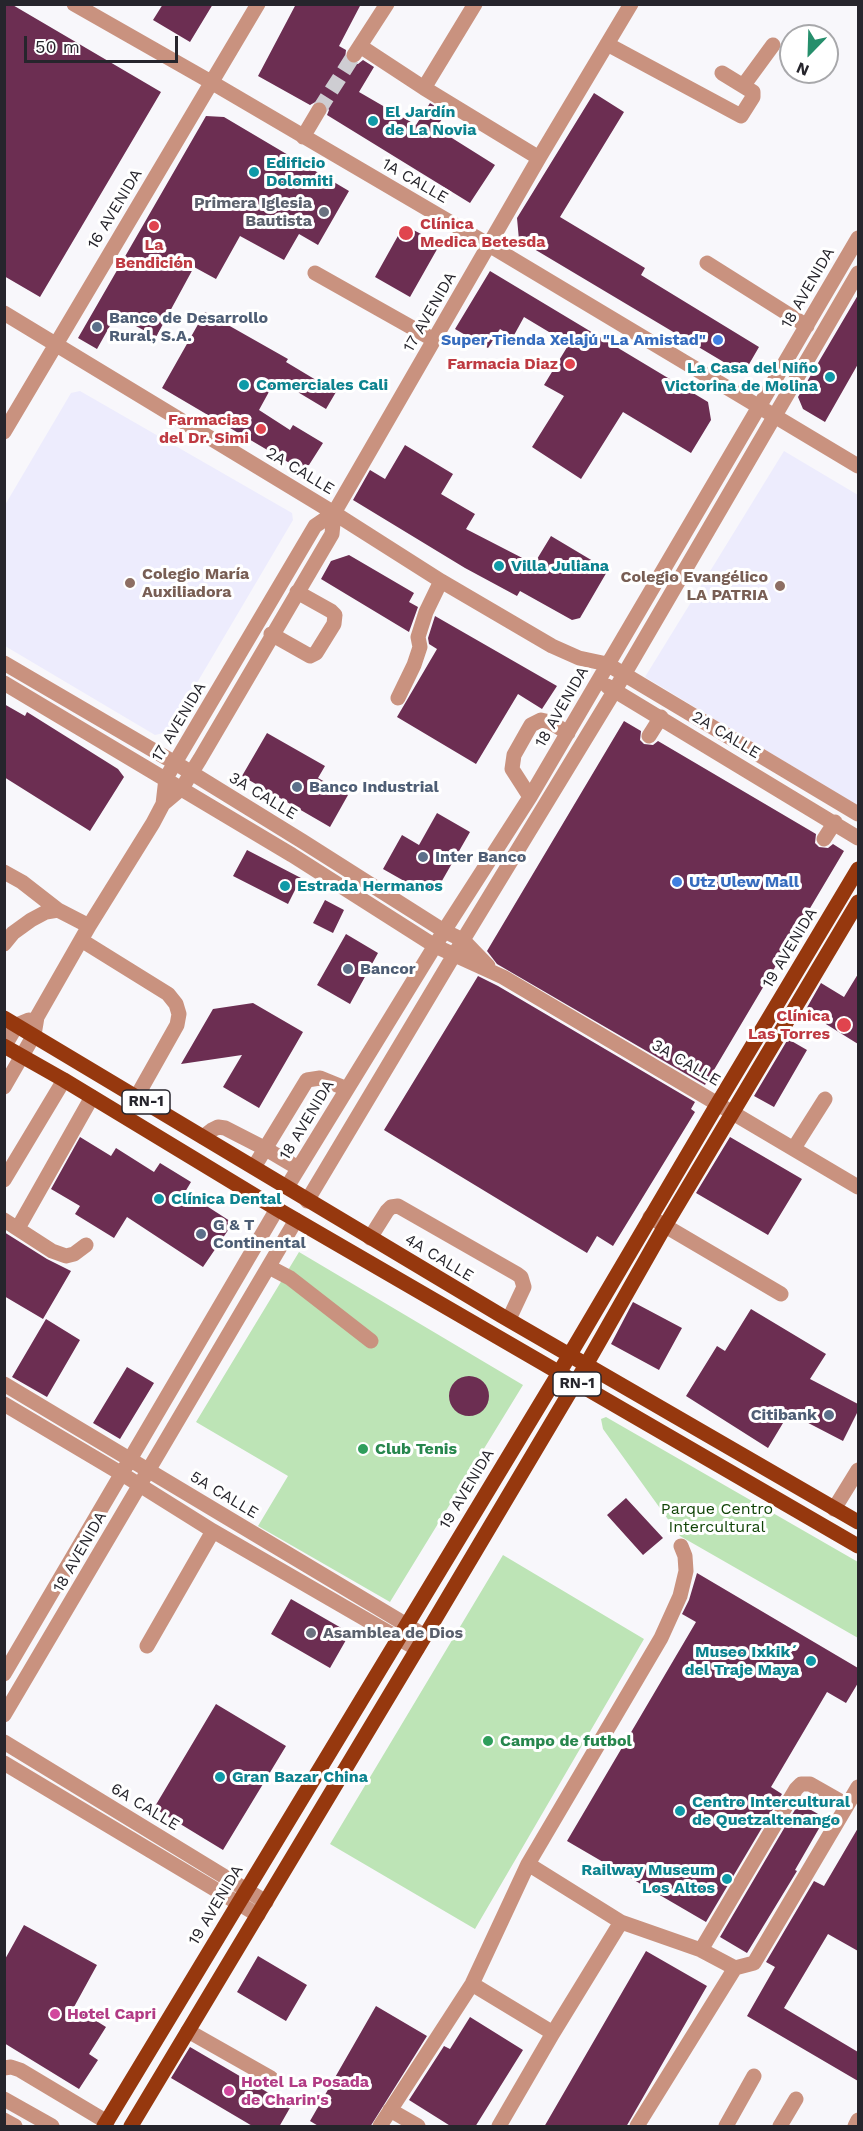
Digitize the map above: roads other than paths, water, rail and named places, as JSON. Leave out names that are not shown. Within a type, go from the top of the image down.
[{"type":"main road","name":"19 AVENIDA","points":[[106,2124],[406,1623],[559,1373],[858,869]]},
{"type":"main road","points":[[131,2127],[586,1365],[665,1226],[858,902]]},
{"type":"main road","name":"4A CALLE","points":[[11,1022],[137,1096],[307,1201],[858,1521]]},
{"type":"main road","name":"RN-1","points":[[5,1046],[277,1209]]},
{"type":"main road","points":[[277,1209],[296,1220]]},
{"type":"main road","name":"RN-1","points":[[296,1220],[858,1546]]},
{"type":"street","name":"1A CALLE","points":[[74,4],[489,245],[858,466]]},
{"type":"street","name":"16 AVENIDA","points":[[4,432],[258,4]]},
{"type":"street","points":[[387,4],[357,51],[424,88],[539,158]]},
{"type":"street","points":[[424,88],[475,4]]},
{"type":"street","name":"17 AVENIDA","points":[[4,1087],[34,1035],[37,1017],[85,933],[163,804],[182,788],[332,534],[334,513],[539,158],[631,4]]},
{"type":"street","points":[[607,44],[741,116],[753,92],[722,73]]},
{"type":"street","points":[[743,86],[773,45]]},
{"type":"street","points":[[303,137],[319,110]]},
{"type":"street","name":"18 AVENIDA","points":[[287,1187],[444,931],[530,797],[858,238]]},
{"type":"street","points":[[706,262],[807,326]]},
{"type":"street","points":[[315,273],[434,340]]},
{"type":"street","points":[[307,1201],[624,675],[858,273]]},
{"type":"street","name":"2A CALLE","points":[[4,313],[334,513],[441,581],[552,646],[579,658],[607,664],[858,814]]},
{"type":"street","name":"17 AVENIDA","points":[[163,804],[166,778],[315,526],[334,513]]},
{"type":"street","points":[[398,698],[414,665],[420,647],[418,636],[441,581]]},
{"type":"street","points":[[271,634],[310,656],[316,653],[334,624],[334,615],[331,611],[297,592]]},
{"type":"street","name":"2A CALLE","points":[[579,658],[598,680],[858,838]]},
{"type":"street","name":"3A CALLE","points":[[4,663],[175,763],[444,931],[463,940],[502,972],[858,1186]]},
{"type":"street","points":[[26,694],[34,680]]},
{"type":"street","name":"3A CALLE","points":[[4,683],[166,778],[435,946],[502,972]]},
{"type":"street","points":[[649,736],[661,717]]},
{"type":"street","points":[[530,797],[512,769],[514,755],[531,725],[541,720],[550,722],[568,733]]},
{"type":"street","points":[[824,839],[835,822]]},
{"type":"street","points":[[292,855],[302,841]]},
{"type":"street","points":[[4,872],[22,882],[85,933],[168,994],[176,1004],[179,1014],[177,1025],[137,1096]]},
{"type":"street","points":[[4,944],[13,933],[31,920],[46,912],[58,910]]},
{"type":"street","points":[[5,1046],[11,1022],[37,1017]]},
{"type":"street","points":[[254,1167],[307,1080],[320,1078],[347,1089]]},
{"type":"street","points":[[4,1180],[64,1080]]},
{"type":"street","points":[[86,1245],[74,1254],[66,1256],[51,1251],[11,1224],[92,1097]]},
{"type":"street","points":[[794,1148],[825,1099]]},
{"type":"street","points":[[203,1137],[218,1127],[225,1128],[298,1168]]},
{"type":"street","points":[[370,1238],[387,1211],[391,1207],[398,1206],[517,1274],[522,1277],[524,1287],[509,1319]]},
{"type":"street","name":"18 AVENIDA","points":[[4,1674],[277,1209]]},
{"type":"street","points":[[650,1217],[781,1294]]},
{"type":"street","name":"18 AVENIDA","points":[[4,1715],[296,1220]]},
{"type":"street","points":[[269,1267],[290,1278],[371,1341]]},
{"type":"street","name":"5A CALLE","points":[[4,1384],[406,1623],[421,1643]]},
{"type":"street","points":[[5,1405],[213,1531],[398,1638],[421,1643]]},
{"type":"street","points":[[834,1509],[858,1470]]},
{"type":"street","points":[[147,1646],[213,1531]]},
{"type":"street","points":[[380,2127],[472,1983],[528,1864],[661,1638],[680,1596],[686,1571],[685,1556],[681,1546]]},
{"type":"street","name":"6A CALLE","points":[[4,1742],[242,1896]]},
{"type":"street","name":"6A CALLE","points":[[4,1763],[262,1908]]},
{"type":"street","points":[[700,1950],[801,1784],[810,1784],[847,1805]]},
{"type":"street","points":[[528,1864],[621,1922],[700,1950],[735,1968],[754,1963],[858,1787]]},
{"type":"street","points":[[499,2127],[621,1922]]},
{"type":"street","points":[[637,2127],[735,1968]]},
{"type":"street","points":[[472,1983],[553,2033]]},
{"type":"street","points":[[188,2031],[271,2078]]},
{"type":"street","points":[[4,2068],[11,2067],[20,2070],[106,2124]]},
{"type":"street","points":[[726,2127],[754,2076]]},
{"type":"street","points":[[4,2099],[52,2127]]},
{"type":"street","points":[[780,2127],[796,2099]]},
{"type":"street","points":[[390,2110],[418,2127]]},
{"type":"street","points":[[4,2120],[15,2127]]},
{"type":"street","points":[[855,2127],[858,2120]]},
{"type":"tunnel","points":[[319,110],[354,55]]},
{"type":"place","name":"El Jardín de La Novia","points":[[373,121]]},
{"type":"place","name":"Edificio Dolomiti","points":[[254,172]]},
{"type":"place","name":"Primera Iglesia Bautista","points":[[324,212]]},
{"type":"place","name":"La Bendición","points":[[154,226]]},
{"type":"place","name":"Clínica Medica Betesda","points":[[406,233]]},
{"type":"place","name":"Banco de Desarrollo Rural, S.A.","points":[[97,327]]},
{"type":"place","name":"Super Tienda Xelajú \"La Amistad\"","points":[[718,340]]},
{"type":"place","name":"Farmacia Diaz","points":[[570,364]]},
{"type":"place","name":"La Casa del Niño Victorina de Molina","points":[[830,377]]},
{"type":"place","name":"Comerciales Cali","points":[[244,385]]},
{"type":"place","name":"Farmacias del Dr. Simi","points":[[261,429]]},
{"type":"place","name":"Villa Juliana","points":[[499,566]]},
{"type":"place","name":"Colegio María Auxiliadora","points":[[130,583]]},
{"type":"place","name":"Colegio Evangélico LA PATRIA","points":[[780,586]]},
{"type":"place","name":"Banco Industrial","points":[[297,787]]},
{"type":"place","name":"Inter Banco","points":[[423,857]]},
{"type":"place","name":"Utz Ulew Mall","points":[[677,882]]},
{"type":"place","name":"Estrada Hermanos","points":[[285,886]]},
{"type":"place","name":"Bancor","points":[[348,969]]},
{"type":"place","name":"Clínica Las Torres","points":[[844,1025]]},
{"type":"place","name":"Clínica Dental","points":[[159,1199]]},
{"type":"place","name":"G & T Continental","points":[[201,1234]]},
{"type":"place","name":"Citibank","points":[[829,1415]]},
{"type":"place","name":"Club Tenis","points":[[363,1449]]},
{"type":"place","name":"Asamblea de Dios","points":[[311,1633]]},
{"type":"place","name":"Museo Ixkik´ del Traje Maya","points":[[811,1661]]},
{"type":"place","name":"Campo de futbol","points":[[488,1741]]},
{"type":"place","name":"Gran Bazar China","points":[[220,1777]]},
{"type":"place","name":"Centro Intercultural de Quetzaltenango","points":[[680,1811]]},
{"type":"place","name":"Railway Museum Los Altos","points":[[727,1879]]},
{"type":"place","name":"Hotel Capri","points":[[55,2014]]},
{"type":"place","name":"Hotel La Posada de Charin's","points":[[229,2091]]},
{"type":"park label","name":"Parque Centro Intercultural","points":[[717,1518]]}]
